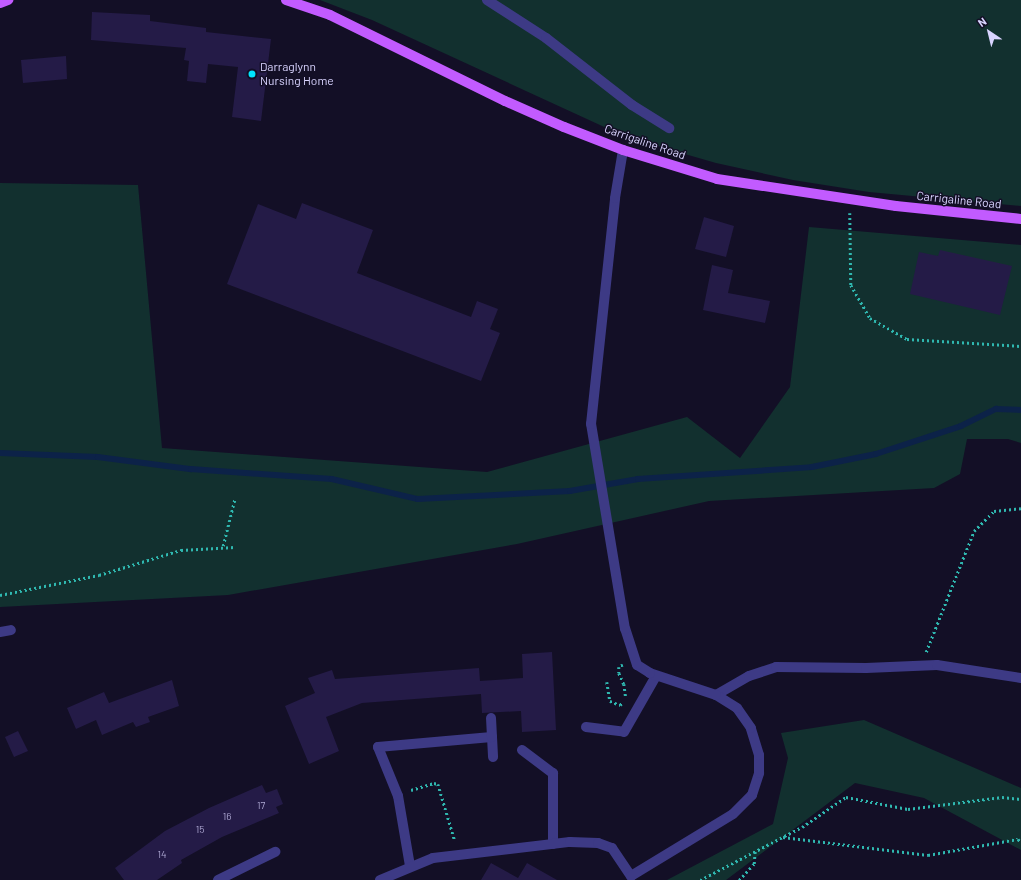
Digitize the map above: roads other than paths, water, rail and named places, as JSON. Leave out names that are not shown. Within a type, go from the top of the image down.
[{"type":"main road","points":[[0,3],[8,0]]},
{"type":"main road","name":"Carrigaline Road","points":[[286,0],[330,15],[505,101],[623,150],[716,179],[850,200],[1021,219]]},
{"type":"street","points":[[487,0],[546,38],[632,105],[669,128]]},
{"type":"street","points":[[380,880],[410,866],[433,858],[552,844],[598,843],[612,848],[629,878],[733,814],[752,795],[759,773],[759,755],[751,728],[737,708],[716,695],[656,676],[637,665],[625,629],[591,424],[615,198],[623,150]]},
{"type":"street","points":[[0,632],[11,630]]},
{"type":"street","points":[[716,695],[749,676],[776,667],[937,665],[1019,676]]},
{"type":"street","points":[[586,727],[624,732],[656,676]]},
{"type":"street","points":[[491,718],[493,757]]},
{"type":"street","points":[[410,866],[398,796],[378,747],[492,737]]},
{"type":"street","points":[[522,750],[553,774],[552,844]]},
{"type":"street","points":[[218,880],[275,852]]},
{"type":"waterway","points":[[0,453],[98,457],[191,469],[332,479],[418,499],[570,491],[638,479],[812,467],[876,454],[961,426],[996,409],[1021,410]]},
{"type":"place","name":"Darraglynn Nursing Home","points":[[252,74]]}]
